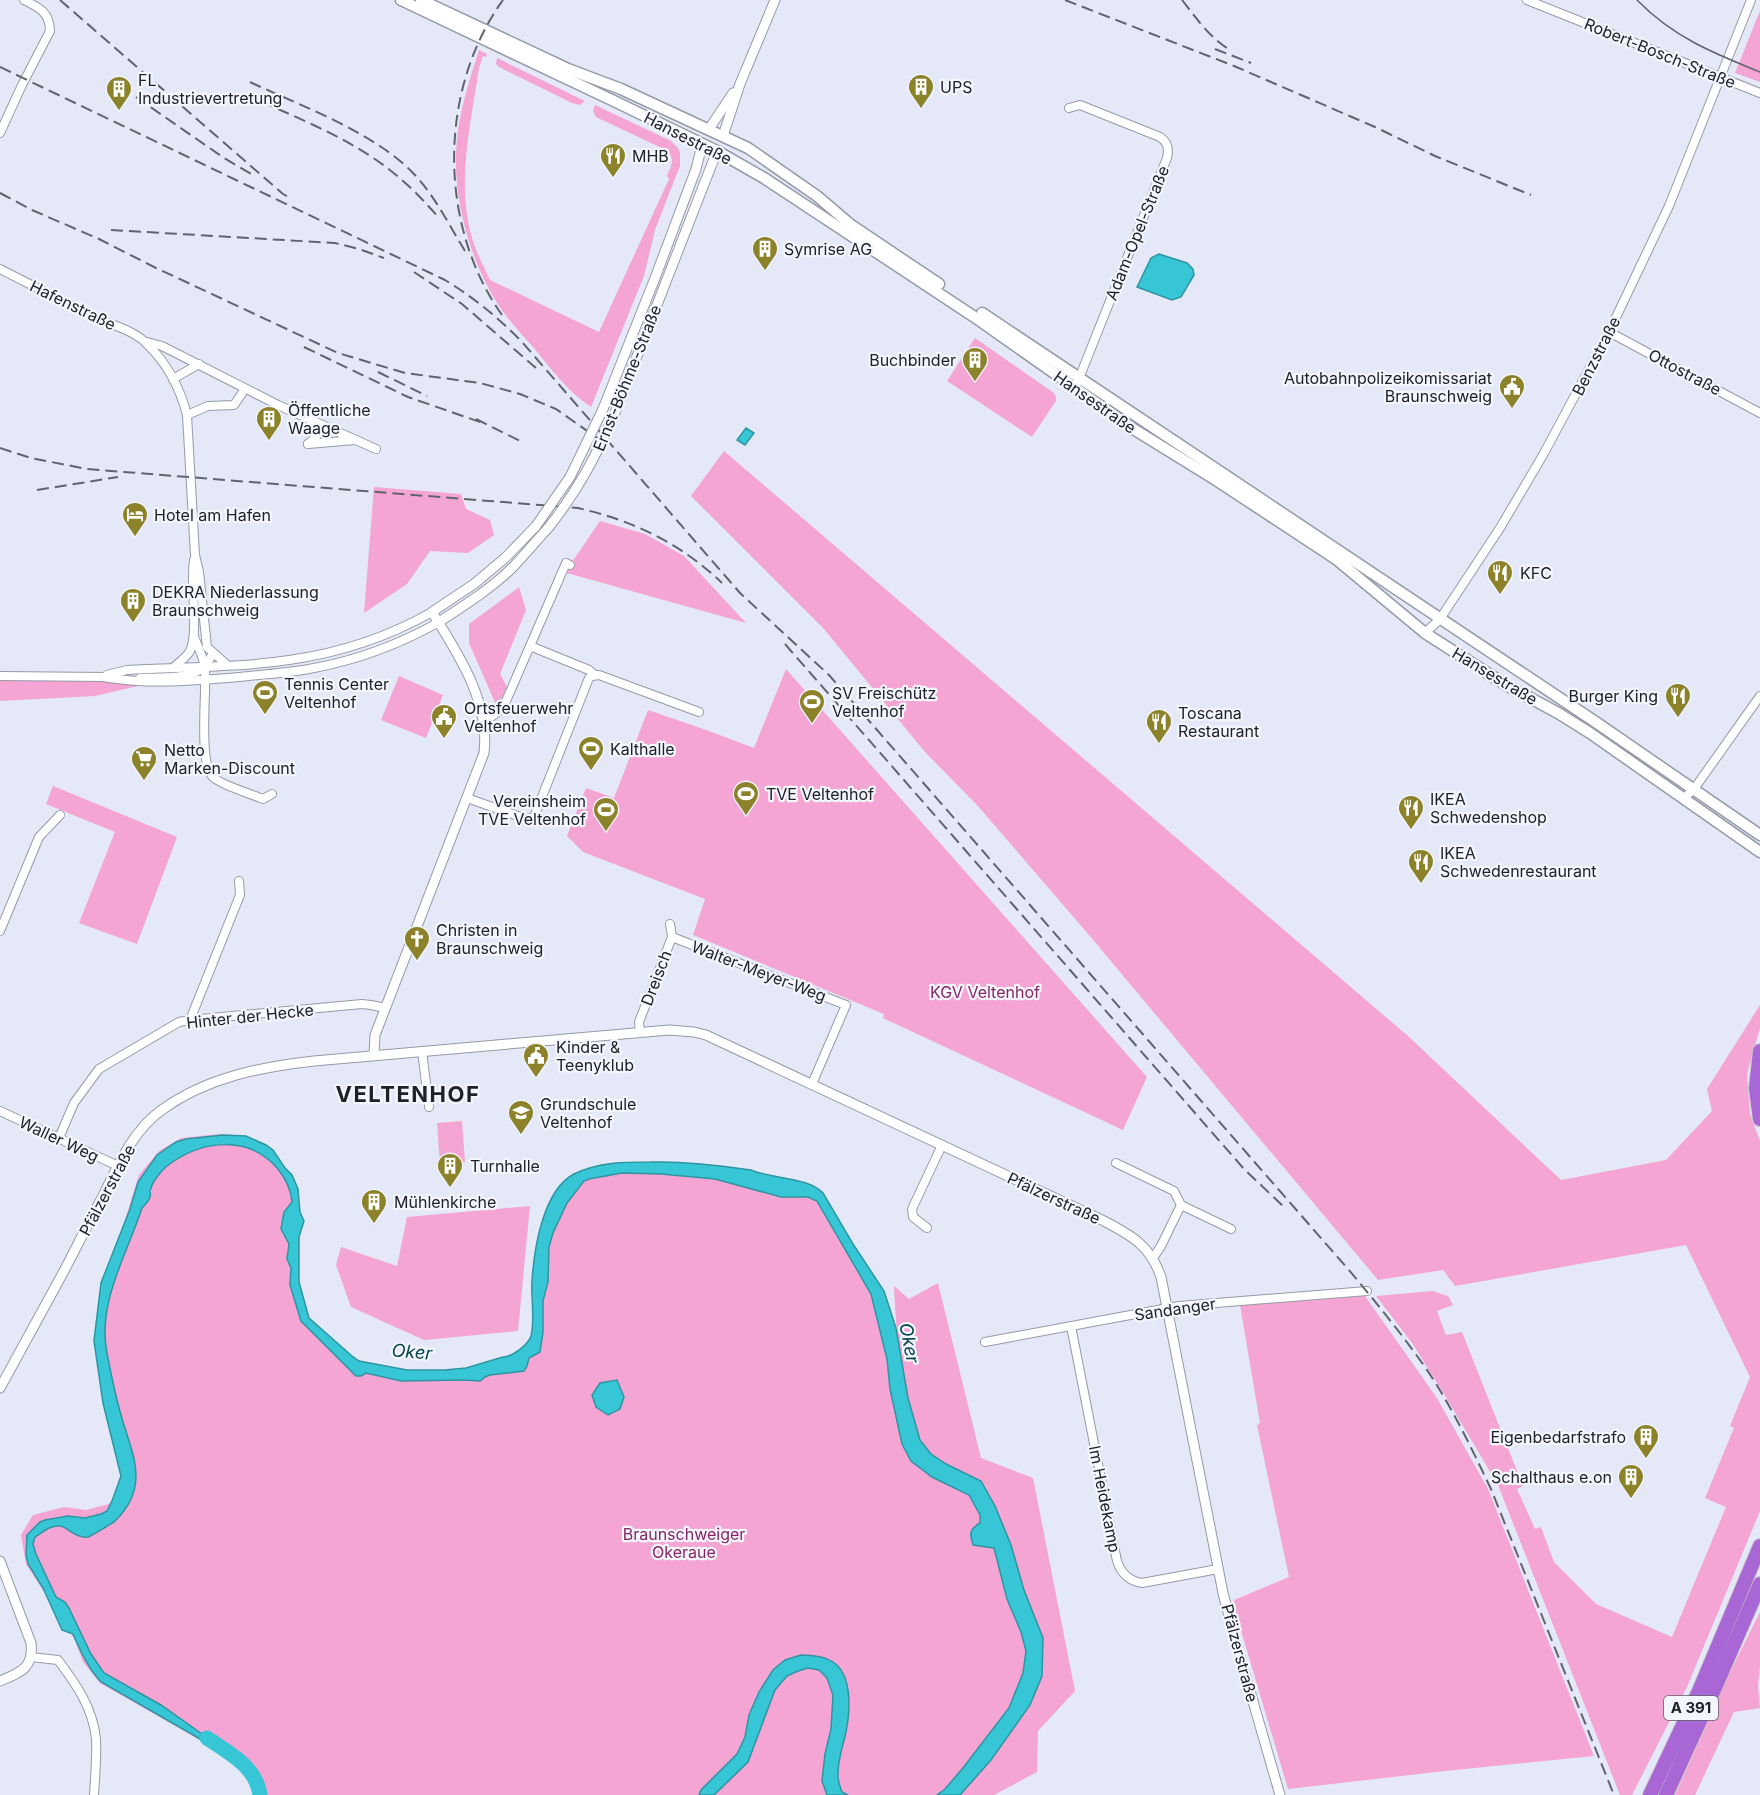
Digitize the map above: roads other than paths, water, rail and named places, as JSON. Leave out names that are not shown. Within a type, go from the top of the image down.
[{"type":"highway","points":[[1760,1052],[1756,1088],[1760,1119]]},
{"type":"highway","name":"A 391","points":[[1650,1795],[1699,1691],[1760,1546]]},
{"type":"highway","name":"A 391","points":[[1666,1795],[1760,1584]]},
{"type":"main road","name":"Hansestraße","points":[[401,0],[717,151],[765,178],[1440,619],[1760,835]]},
{"type":"main road","name":"Hansestraße","points":[[421,0],[568,69],[621,89],[748,148],[817,196],[851,225],[1077,383],[1135,430],[1336,559],[1425,633],[1506,686],[1558,713],[1590,733],[1760,852]]},
{"type":"main road","name":"Ernst-Böhme-Straße","points":[[702,145],[709,129]]},
{"type":"main road","name":"Ernst-Böhme-Straße","points":[[717,151],[723,136]]},
{"type":"street","points":[[0,133],[50,31],[50,23],[46,14],[40,8],[24,0]]},
{"type":"street","name":"Ernst-Böhme-Straße","points":[[723,136],[740,84],[776,0]]},
{"type":"street","name":"Robert-Bosch-Straße","points":[[1527,0],[1760,93]]},
{"type":"street","name":"Benzstraße","points":[[1425,633],[1440,619],[1522,492],[1609,332],[1669,206],[1751,0]]},
{"type":"street","name":"Ernst-Böhme-Straße","points":[[709,129],[740,84]]},
{"type":"street","name":"Adam-Opel-Straße","points":[[1068,108],[1080,105],[1160,137],[1164,140],[1168,150],[1167,158],[1077,383]]},
{"type":"street","name":"Ernst-Böhme-Straße","points":[[103,677],[127,670],[205,667],[288,660],[345,649],[386,635],[432,612],[474,584],[505,558],[536,526],[570,477],[603,409],[696,170],[702,145]]},
{"type":"street","name":"Ernst-Böhme-Straße","points":[[103,677],[151,683],[204,681],[312,669],[347,661],[399,642],[439,622],[500,579],[549,527],[570,500],[585,474],[614,415],[717,151]]},
{"type":"street","name":"Hafenstraße","points":[[0,269],[97,318],[129,331],[146,342],[163,362],[173,379],[187,415],[195,555],[199,572],[206,644],[213,653]]},
{"type":"street","name":"Ottostraße","points":[[1609,332],[1760,413]]},
{"type":"street","name":"Hafenstraße","points":[[146,342],[162,346],[245,388],[376,449]]},
{"type":"street","points":[[173,379],[199,364]]},
{"type":"street","points":[[187,415],[208,406],[234,405],[245,388]]},
{"type":"street","name":"Hafenstraße","points":[[320,424],[316,437],[309,444],[356,440]]},
{"type":"street","name":"Hafenstraße","points":[[195,555],[192,573],[194,637],[205,667]]},
{"type":"street","points":[[483,723],[503,708],[566,563],[570,565]]},
{"type":"street","points":[[374,1055],[375,1035],[484,753],[485,735],[481,705],[432,612]]},
{"type":"street","points":[[173,668],[190,652],[194,637]]},
{"type":"street","points":[[530,646],[589,670],[595,675],[699,712]]},
{"type":"street","points":[[227,665],[213,653],[205,667],[206,749],[209,772],[217,780],[263,799],[273,794]]},
{"type":"street","name":"Ernst-Böhme-Straße","points":[[0,676],[182,676],[205,667]]},
{"type":"street","points":[[467,798],[526,819],[534,816],[589,678],[595,675]]},
{"type":"street","points":[[1684,798],[1694,789],[1760,696]]},
{"type":"street","points":[[0,931],[39,837],[60,815]]},
{"type":"street","points":[[190,1020],[240,895],[238,881]]},
{"type":"street","name":"Dreisch","points":[[640,1032],[639,1022],[672,937],[670,924]]},
{"type":"street","name":"Walter-Meyer-Weg","points":[[672,937],[846,1005],[812,1084]]},
{"type":"street","name":"Hinter der Hecke","points":[[59,1138],[74,1103],[99,1069],[179,1022],[362,1004],[385,1008]]},
{"type":"street","name":"Pfälzerstraße","points":[[0,1388],[131,1143],[147,1123],[177,1100],[213,1083],[243,1073],[288,1064],[640,1032],[669,1030],[706,1035],[1119,1229],[1140,1243],[1153,1258],[1161,1277],[1168,1308],[1218,1569],[1235,1639],[1280,1795]]},
{"type":"street","points":[[422,1051],[429,1107]]},
{"type":"street","name":"Waller Weg","points":[[0,1112],[118,1166]]},
{"type":"street","points":[[927,1228],[913,1217],[912,1209],[942,1145]]},
{"type":"street","points":[[1116,1163],[1174,1191],[1181,1205],[1231,1229]]},
{"type":"street","points":[[1153,1258],[1181,1205]]},
{"type":"street","name":"Sandanger","points":[[985,1342],[1168,1308],[1367,1291]]},
{"type":"street","name":"Im Heidekamp","points":[[1071,1326],[1117,1561],[1121,1571],[1131,1580],[1142,1583],[1218,1569]]},
{"type":"street","points":[[0,1561],[31,1643],[31,1656],[24,1670],[0,1681]]},
{"type":"street","points":[[31,1656],[58,1660],[72,1678],[86,1703],[93,1721],[96,1741],[94,1795]]},
{"type":"water","points":[[1159,254],[1187,263],[1193,269],[1194,275],[1181,297],[1172,300],[1137,287],[1151,258]]},
{"type":"water","points":[[746,428],[754,433],[745,445],[737,440]]},
{"type":"water","points":[[223,1135],[246,1136],[266,1145],[273,1150],[292,1175],[298,1189],[300,1212],[304,1221],[299,1237],[299,1282],[309,1318],[359,1361],[407,1370],[466,1368],[511,1355],[527,1343],[532,1330],[533,1268],[542,1222],[548,1206],[563,1182],[583,1170],[612,1164],[641,1162],[713,1165],[751,1170],[799,1181],[823,1193],[884,1291],[896,1328],[908,1398],[920,1440],[931,1454],[981,1481],[995,1506],[1011,1545],[1024,1590],[1043,1638],[1042,1676],[1030,1705],[991,1760],[960,1795],[937,1795],[963,1768],[1009,1708],[1023,1673],[1026,1651],[1021,1632],[1007,1599],[994,1548],[973,1545],[971,1532],[980,1523],[980,1515],[969,1495],[932,1477],[911,1461],[902,1444],[890,1389],[887,1359],[871,1294],[817,1201],[808,1197],[781,1197],[715,1179],[661,1174],[622,1173],[589,1179],[584,1181],[567,1203],[549,1247],[548,1282],[543,1301],[543,1332],[540,1352],[529,1358],[524,1371],[490,1375],[480,1381],[401,1381],[366,1373],[356,1376],[301,1321],[290,1285],[291,1268],[287,1259],[289,1244],[281,1229],[284,1212],[292,1202],[291,1193],[281,1173],[266,1158],[253,1150],[239,1146],[209,1146],[180,1157],[165,1168],[157,1176],[147,1203],[142,1208],[115,1279],[106,1316],[107,1353],[136,1470],[133,1495],[115,1521],[90,1536],[82,1537],[63,1527],[56,1526],[35,1537],[33,1544],[56,1597],[65,1602],[69,1608],[91,1654],[104,1673],[161,1705],[247,1766],[101,1682],[73,1634],[62,1630],[43,1588],[28,1564],[27,1535],[45,1520],[68,1516],[85,1518],[101,1514],[107,1511],[112,1501],[121,1476],[103,1403],[94,1341],[101,1283],[138,1182],[157,1155],[176,1142]]},
{"type":"water","points":[[617,1380],[624,1397],[620,1409],[608,1415],[596,1407],[592,1395],[600,1383]]},
{"type":"water","points":[[801,1655],[818,1656],[829,1660],[839,1668],[844,1676],[849,1694],[848,1714],[838,1776],[842,1792],[848,1795],[827,1795],[822,1781],[831,1729],[833,1695],[827,1678],[819,1670],[808,1668],[787,1676],[775,1690],[748,1762],[714,1795],[699,1795],[701,1790],[737,1754],[745,1737],[749,1715],[759,1692],[773,1670],[785,1660]]},
{"type":"waterway","name":"Oker","points":[[207,1738],[247,1768],[253,1776],[260,1795]]},
{"type":"tram line","points":[[1637,0],[1665,24],[1694,43],[1760,72]]},
{"type":"railway","points":[[60,0],[283,194],[292,199]]},
{"type":"railway","points":[[502,315],[481,279],[466,240],[457,200],[454,158],[457,115],[466,75],[482,36],[503,0]]},
{"type":"railway","points":[[1065,0],[1234,66],[1375,127],[1435,156],[1531,195]]},
{"type":"railway","points":[[1182,0],[1198,21],[1230,50]]},
{"type":"railway","points":[[1215,49],[1251,63]]},
{"type":"railway","points":[[0,67],[445,280],[485,308],[522,342],[740,593],[829,675],[1348,1269],[1407,1342],[1443,1396],[1491,1489],[1614,1795]]},
{"type":"railway","points":[[250,82],[359,133],[398,159],[429,192],[465,251]]},
{"type":"railway","points":[[245,94],[361,150],[402,180],[439,218]]},
{"type":"railway","points":[[136,97],[224,158],[253,175]]},
{"type":"railway","points":[[0,193],[338,353],[405,373],[480,383],[520,394],[556,409],[603,442]]},
{"type":"railway","points":[[111,230],[335,243],[384,258]]},
{"type":"railway","points":[[414,272],[462,304],[536,368]]},
{"type":"railway","points":[[304,347],[408,397],[483,423]]},
{"type":"railway","points":[[378,372],[427,396]]},
{"type":"railway","points":[[476,419],[524,443]]},
{"type":"railway","points":[[0,448],[31,458],[87,469],[578,508],[599,513],[655,535],[690,556],[722,583]]},
{"type":"railway","points":[[37,490],[118,477]]},
{"type":"railway","points":[[785,644],[1244,1169],[1284,1207]]},
{"type":"place","name":"UPS","points":[[921,110]]},
{"type":"place","name":"FL Industrievertretung","points":[[119,112]]},
{"type":"place","name":"MHB","points":[[613,179]]},
{"type":"place","name":"Symrise AG","points":[[765,272]]},
{"type":"place","name":"Buchbinder","points":[[975,383]]},
{"type":"place","name":"Autobahnpolizeikomissariat Braunschweig","points":[[1512,410]]},
{"type":"place","name":"Öffentliche Waage","points":[[269,442]]},
{"type":"place","name":"Hotel am Hafen","points":[[135,538]]},
{"type":"place","name":"KFC","points":[[1500,596]]},
{"type":"place","name":"DEKRA Niederlassung Braunschweig","points":[[133,624]]},
{"type":"place","name":"Tennis Center Veltenhof","points":[[265,716]]},
{"type":"place","name":"Burger King","points":[[1678,719]]},
{"type":"place","name":"SV Freischütz Veltenhof","points":[[812,725]]},
{"type":"place","name":"Ortsfeuerwehr Veltenhof","points":[[444,740]]},
{"type":"place","name":"Toscana Restaurant","points":[[1159,745]]},
{"type":"place","name":"Kalthalle","points":[[591,772]]},
{"type":"place","name":"Netto Marken-Discount","points":[[144,782]]},
{"type":"place","name":"TVE Veltenhof","points":[[746,817]]},
{"type":"place","name":"IKEA Schwedenshop","points":[[1411,831]]},
{"type":"place","name":"Vereinsheim TVE Veltenhof","points":[[606,833]]},
{"type":"place","name":"IKEA Schwedenrestaurant","points":[[1421,885]]},
{"type":"place","name":"Christen in Braunschweig","points":[[417,962]]},
{"type":"place","name":"Kinder & Teenyklub","points":[[536,1079]]},
{"type":"place","name":"Grundschule Veltenhof","points":[[521,1136]]},
{"type":"place","name":"Turnhalle","points":[[450,1189]]},
{"type":"place","name":"Mühlenkirche","points":[[374,1225]]},
{"type":"place","name":"Eigenbedarfstrafo","points":[[1646,1460]]},
{"type":"place","name":"Schalthaus e.on","points":[[1631,1500]]},
{"type":"district","name":"VELTENHOF","points":[[408,1094]]},
{"type":"park label","name":"KGV Veltenhof","points":[[985,992]]},
{"type":"park label","name":"Braunschweiger Okeraue","points":[[684,1543]]}]
